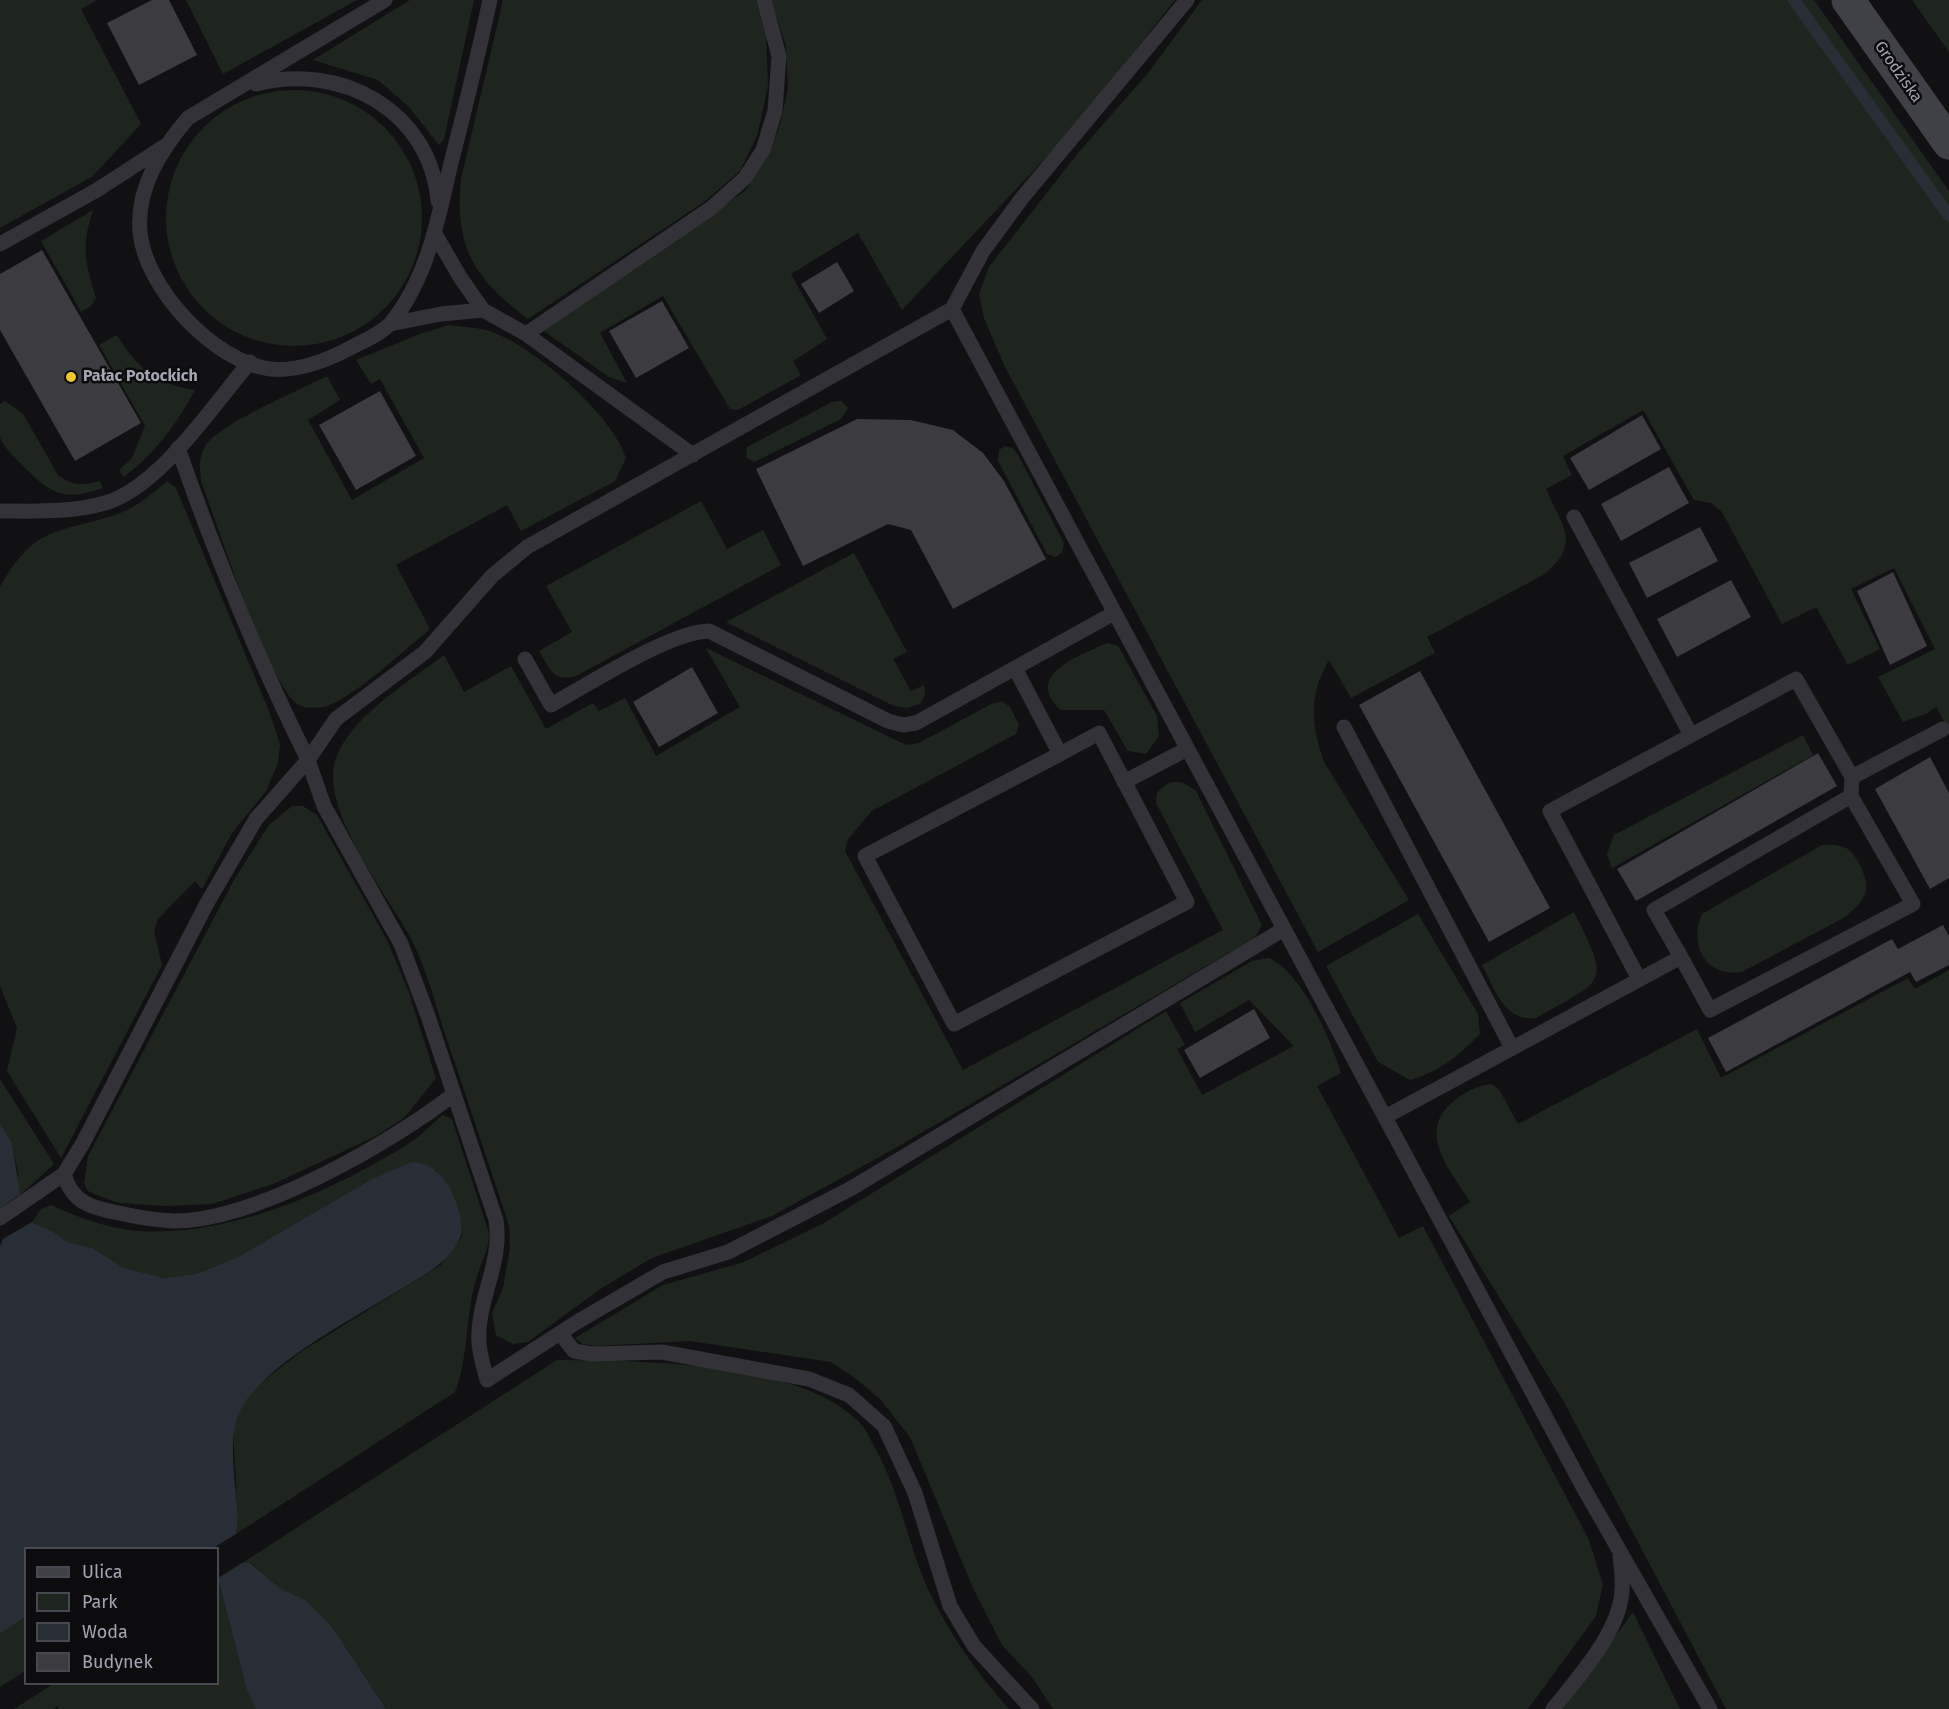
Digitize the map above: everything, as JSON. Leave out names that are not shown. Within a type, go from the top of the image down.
[{"type":"main road","name":"Grodziska","points":[[1848,0],[1949,143]]},
{"type":"lane","points":[[385,0],[188,118],[166,146],[147,183],[141,204],[140,232],[147,263],[162,291],[182,316],[207,339],[250,362],[269,369],[298,368],[329,359],[390,324],[441,314],[483,310]]},
{"type":"lane","points":[[390,324],[420,276],[435,234],[490,0]]},
{"type":"lane","points":[[525,334],[710,209],[745,178],[763,150],[776,111],[779,56],[764,0]]},
{"type":"lane","points":[[0,1218],[64,1174],[83,1143],[256,819],[308,760],[336,719],[430,646],[507,561],[527,547],[952,309],[983,251],[1022,198],[1187,0]]},
{"type":"lane","points":[[240,88],[293,76],[325,80],[380,100],[403,123],[424,153],[436,180],[439,213]]},
{"type":"lane","points":[[0,244],[97,190],[166,146]]},
{"type":"lane","points":[[435,234],[460,277],[483,310],[525,334],[693,455]]},
{"type":"lane","points":[[952,309],[1619,1550],[1710,1709]]},
{"type":"lane","points":[[0,511],[78,508],[105,503],[129,493],[147,479],[178,448],[250,362]]},
{"type":"lane","points":[[178,448],[205,528],[272,686],[308,760],[324,806],[401,944],[479,1164],[499,1238],[478,1342],[487,1380],[560,1333],[663,1272],[728,1252],[849,1189],[1284,929]]},
{"type":"lane","points":[[1574,516],[1691,735]]},
{"type":"lane","points":[[525,659],[551,705],[671,640],[693,631],[709,631],[888,722],[903,725],[916,723],[1114,613]]},
{"type":"lane","points":[[1015,668],[1060,754]]},
{"type":"lane","points":[[1639,980],[1550,811],[1796,679],[1852,777],[1851,796],[1913,904],[1710,1010],[1654,910],[1851,796]]},
{"type":"lane","points":[[1344,727],[1512,1048]]},
{"type":"lane","points":[[1852,777],[1944,729]]},
{"type":"lane","points":[[1099,733],[1188,902],[954,1024],[866,856],[1060,754],[1099,733]]},
{"type":"lane","points":[[1124,782],[1187,749]]},
{"type":"lane","points":[[1385,1117],[1681,957]]},
{"type":"lane","points":[[64,1174],[67,1185],[91,1208],[175,1221],[235,1212],[283,1193],[392,1138],[454,1094]]},
{"type":"lane","points":[[560,1333],[574,1351],[592,1354],[662,1352],[809,1379],[849,1395],[884,1426],[915,1493],[950,1606],[974,1647],[1032,1709]]},
{"type":"lane","points":[[1553,1709],[1596,1654],[1619,1611],[1623,1589],[1619,1550]]},
{"type":"green space","points":[[0,0],[97,0],[81,9],[141,124],[93,176],[0,228]]},
{"type":"green space","points":[[186,0],[357,0],[223,74]]},
{"type":"green space","points":[[410,0],[474,0],[444,139],[439,145],[409,107],[378,80],[313,60]]},
{"type":"green space","points":[[503,0],[756,0],[766,37],[768,86],[757,136],[740,171],[704,202],[528,319],[494,290],[482,275],[465,243],[461,224],[461,179]]},
{"type":"green space","points":[[771,0],[1175,0],[1070,132],[902,310],[858,233],[791,274],[827,339],[793,361],[801,375],[738,410],[730,409],[663,296],[600,333],[627,383],[609,377],[541,329],[653,256],[746,190],[766,159],[780,125],[788,89],[786,46]]},
{"type":"green space","points":[[1202,0],[1814,0],[1949,191],[1949,730],[1936,707],[1928,713],[1903,722],[1878,677],[1935,649],[1894,568],[1851,589],[1880,649],[1848,665],[1816,607],[1782,624],[1722,512],[1711,503],[1694,500],[1643,410],[1563,456],[1572,475],[1546,489],[1563,525],[1566,544],[1555,564],[1543,575],[1427,637],[1435,653],[1351,698],[1329,660],[1318,686],[1314,710],[1316,735],[1324,762],[1409,900],[1318,952],[1004,365],[984,318],[979,294],[989,267],[1078,153],[1148,73]]},
{"type":"green space","points":[[1912,0],[1949,0],[1949,52]]},
{"type":"green space","points":[[294,90],[319,92],[343,100],[365,112],[385,127],[400,147],[412,169],[420,193],[422,218],[420,243],[412,267],[400,289],[385,309],[365,324],[343,336],[319,344],[294,346],[269,344],[245,336],[223,324],[203,309],[188,289],[176,267],[168,243],[166,218],[168,193],[176,169],[188,147],[203,127],[223,112],[245,100],[269,92]]},
{"type":"green space","points":[[93,210],[87,234],[86,254],[96,298],[91,306],[81,312],[41,241]]},
{"type":"green space","points":[[449,325],[482,329],[504,337],[546,364],[588,402],[618,441],[626,458],[615,481],[521,531],[507,505],[396,565],[430,629],[378,673],[334,703],[323,707],[300,706],[285,689],[257,634],[201,481],[202,454],[206,445],[214,437],[243,417],[327,376],[340,400],[308,420],[352,500],[424,458],[380,379],[371,384],[356,360]]},
{"type":"green space","points":[[117,335],[132,356],[149,373],[170,384],[195,390],[164,437],[146,458],[124,477],[119,470],[132,458],[145,426],[99,345]]},
{"type":"green space","points":[[5,401],[23,414],[58,475],[78,484],[100,481],[103,488],[66,494],[48,488],[39,481],[1,440],[0,404]]},
{"type":"green space","points":[[841,401],[848,408],[841,419],[754,462],[746,457],[747,447],[832,402]]},
{"type":"green space","points":[[1005,446],[1013,448],[1017,453],[1064,543],[1062,552],[1056,557],[1047,554],[998,461],[999,450]]},
{"type":"green space","points":[[167,481],[176,488],[269,711],[280,744],[278,763],[266,791],[232,833],[202,889],[195,881],[158,919],[154,931],[162,965],[61,1158],[7,1071],[17,1028],[0,986],[0,587],[23,553],[35,543],[60,530],[127,510],[148,497]]},
{"type":"green space","points":[[701,501],[727,549],[763,530],[781,565],[576,676],[569,678],[557,676],[539,651],[572,632],[546,586]]},
{"type":"green space","points":[[854,553],[907,652],[893,659],[911,691],[924,685],[925,695],[920,704],[907,708],[894,706],[726,622]]},
{"type":"green space","points":[[1107,643],[1118,646],[1157,716],[1159,736],[1146,754],[1128,751],[1104,710],[1061,710],[1051,698],[1048,686],[1060,668],[1071,660]]},
{"type":"green space","points":[[706,648],[906,745],[919,743],[991,704],[1002,701],[1010,707],[1019,725],[1016,734],[872,811],[848,839],[845,851],[963,1070],[1223,930],[1156,803],[1157,793],[1166,785],[1180,782],[1196,791],[1262,925],[1256,936],[1249,941],[892,1150],[772,1216],[652,1258],[600,1289],[528,1342],[513,1344],[496,1335],[492,1313],[503,1288],[510,1248],[509,1225],[425,971],[408,933],[347,829],[338,806],[334,785],[334,766],[340,749],[350,733],[364,718],[396,690],[444,655],[464,692],[511,666],[546,729],[593,703],[599,711],[625,698],[656,756],[740,707]]},
{"type":"green space","points":[[1803,735],[1813,755],[1612,868],[1607,854],[1614,835]]},
{"type":"green space","points":[[292,806],[303,806],[317,815],[387,940],[408,990],[436,1078],[404,1118],[374,1137],[273,1184],[212,1204],[165,1206],[119,1203],[88,1191],[84,1183],[88,1156],[234,880],[268,826]]},
{"type":"green space","points":[[1822,845],[1837,845],[1846,848],[1858,861],[1866,890],[1858,905],[1845,917],[1742,972],[1719,970],[1710,964],[1703,956],[1697,937],[1702,914]]},
{"type":"green space","points":[[1574,912],[1594,955],[1597,968],[1595,978],[1576,996],[1536,1018],[1516,1015],[1502,1002],[1482,965]]},
{"type":"green space","points":[[1418,914],[1478,1014],[1480,1034],[1448,1062],[1430,1073],[1410,1080],[1378,1062],[1326,966]]},
{"type":"green space","points":[[1269,958],[1293,978],[1314,1008],[1323,1026],[1341,1073],[1317,1086],[1399,1238],[1423,1226],[1588,1538],[1603,1584],[1596,1616],[1528,1709],[1053,1709],[1032,1677],[1002,1645],[973,1588],[910,1437],[880,1399],[855,1378],[831,1362],[690,1341],[595,1346],[583,1344],[575,1338],[663,1285],[744,1262],[824,1223],[1166,1011],[1185,1045],[1177,1049],[1202,1095],[1294,1046],[1249,1000],[1195,1032],[1180,1003],[1252,961]]},
{"type":"green space","points":[[1949,970],[1949,1709],[1726,1709],[1564,1402],[1449,1216],[1470,1202],[1440,1151],[1437,1125],[1443,1113],[1458,1097],[1492,1084],[1500,1091],[1518,1124],[1697,1029],[1721,1078],[1908,978],[1915,989]]},
{"type":"green space","points":[[0,1079],[54,1164],[17,1198],[18,1173],[12,1143],[0,1123]]},
{"type":"green space","points":[[443,1115],[452,1119],[489,1233],[487,1249],[474,1287],[463,1365],[455,1392],[236,1534],[238,1519],[233,1428],[239,1411],[255,1388],[299,1353],[441,1265],[462,1237],[462,1225],[452,1192],[436,1170],[370,1180],[238,1257],[196,1274],[165,1278],[124,1268],[93,1248],[67,1242],[54,1232],[32,1222],[41,1209],[51,1205],[93,1222],[138,1231],[173,1231],[208,1227],[244,1219],[279,1208],[346,1179],[413,1141]]},
{"type":"green space","points":[[557,1360],[631,1361],[718,1368],[761,1376],[801,1388],[835,1404],[862,1425],[867,1433],[891,1482],[921,1572],[936,1605],[974,1667],[1009,1709],[386,1709],[333,1628],[307,1601],[280,1588],[251,1563],[242,1563]]},
{"type":"green space","points":[[219,1582],[247,1691],[256,1709],[59,1709],[57,1706],[53,1709],[14,1709],[51,1685],[219,1685]]},
{"type":"green space","points":[[1633,1612],[1680,1709],[1563,1709]]},
{"type":"green space","points":[[24,1618],[24,1672],[0,1687],[0,1634]]},
{"type":"water","points":[[0,1123],[12,1143],[20,1194],[0,1209]]},
{"type":"water","points":[[412,1162],[430,1167],[448,1184],[460,1214],[462,1233],[449,1255],[435,1268],[313,1342],[290,1358],[252,1393],[240,1411],[234,1434],[233,1464],[238,1519],[236,1534],[215,1547],[24,1547],[24,1618],[0,1634],[0,1246],[3,1239],[32,1222],[54,1232],[67,1242],[93,1248],[124,1268],[165,1278],[196,1274],[238,1257],[370,1180]]},
{"type":"water","points":[[242,1563],[250,1563],[280,1588],[307,1601],[333,1628],[386,1709],[256,1709],[247,1691],[219,1577]]},
{"type":"building","points":[[152,0],[169,0],[197,55],[139,85],[107,23]]},
{"type":"building","name":"Pałac Potockich","points":[[42,250],[141,423],[75,461],[0,330],[0,274]]},
{"type":"building","points":[[837,262],[854,291],[819,313],[801,284]]},
{"type":"building","points":[[662,301],[689,348],[636,378],[609,331]]},
{"type":"building","points":[[380,391],[416,456],[356,490],[319,425]]},
{"type":"building","points":[[1642,415],[1661,449],[1589,490],[1570,458]]},
{"type":"building","points":[[857,419],[911,420],[953,430],[983,453],[1004,481],[1046,559],[953,609],[911,530],[888,524],[803,566],[756,469]]},
{"type":"building","points":[[1669,467],[1689,503],[1621,541],[1601,504]]},
{"type":"building","points":[[1700,527],[1718,561],[1647,598],[1629,563]]},
{"type":"building","points":[[1893,572],[1927,646],[1890,665],[1857,591]]},
{"type":"building","points":[[1731,580],[1751,617],[1677,657],[1657,619]]},
{"type":"building","points":[[692,667],[718,713],[659,747],[633,702]]},
{"type":"building","points":[[1420,671],[1550,908],[1489,942],[1359,705]]},
{"type":"building","points":[[1818,753],[1837,786],[1636,901],[1617,869]]},
{"type":"building","points":[[1930,757],[1949,793],[1949,878],[1930,889],[1875,789]]},
{"type":"building","points":[[1943,925],[1949,936],[1949,965],[1916,982],[1910,972],[1726,1072],[1708,1038],[1892,939],[1898,949]]},
{"type":"building","points":[[1254,1009],[1270,1038],[1200,1078],[1184,1050]]},
{"type":"waterway","points":[[1794,0],[1949,216]]},
{"type":"place","name":"Pałac Potockich","points":[[71,377]]}]
